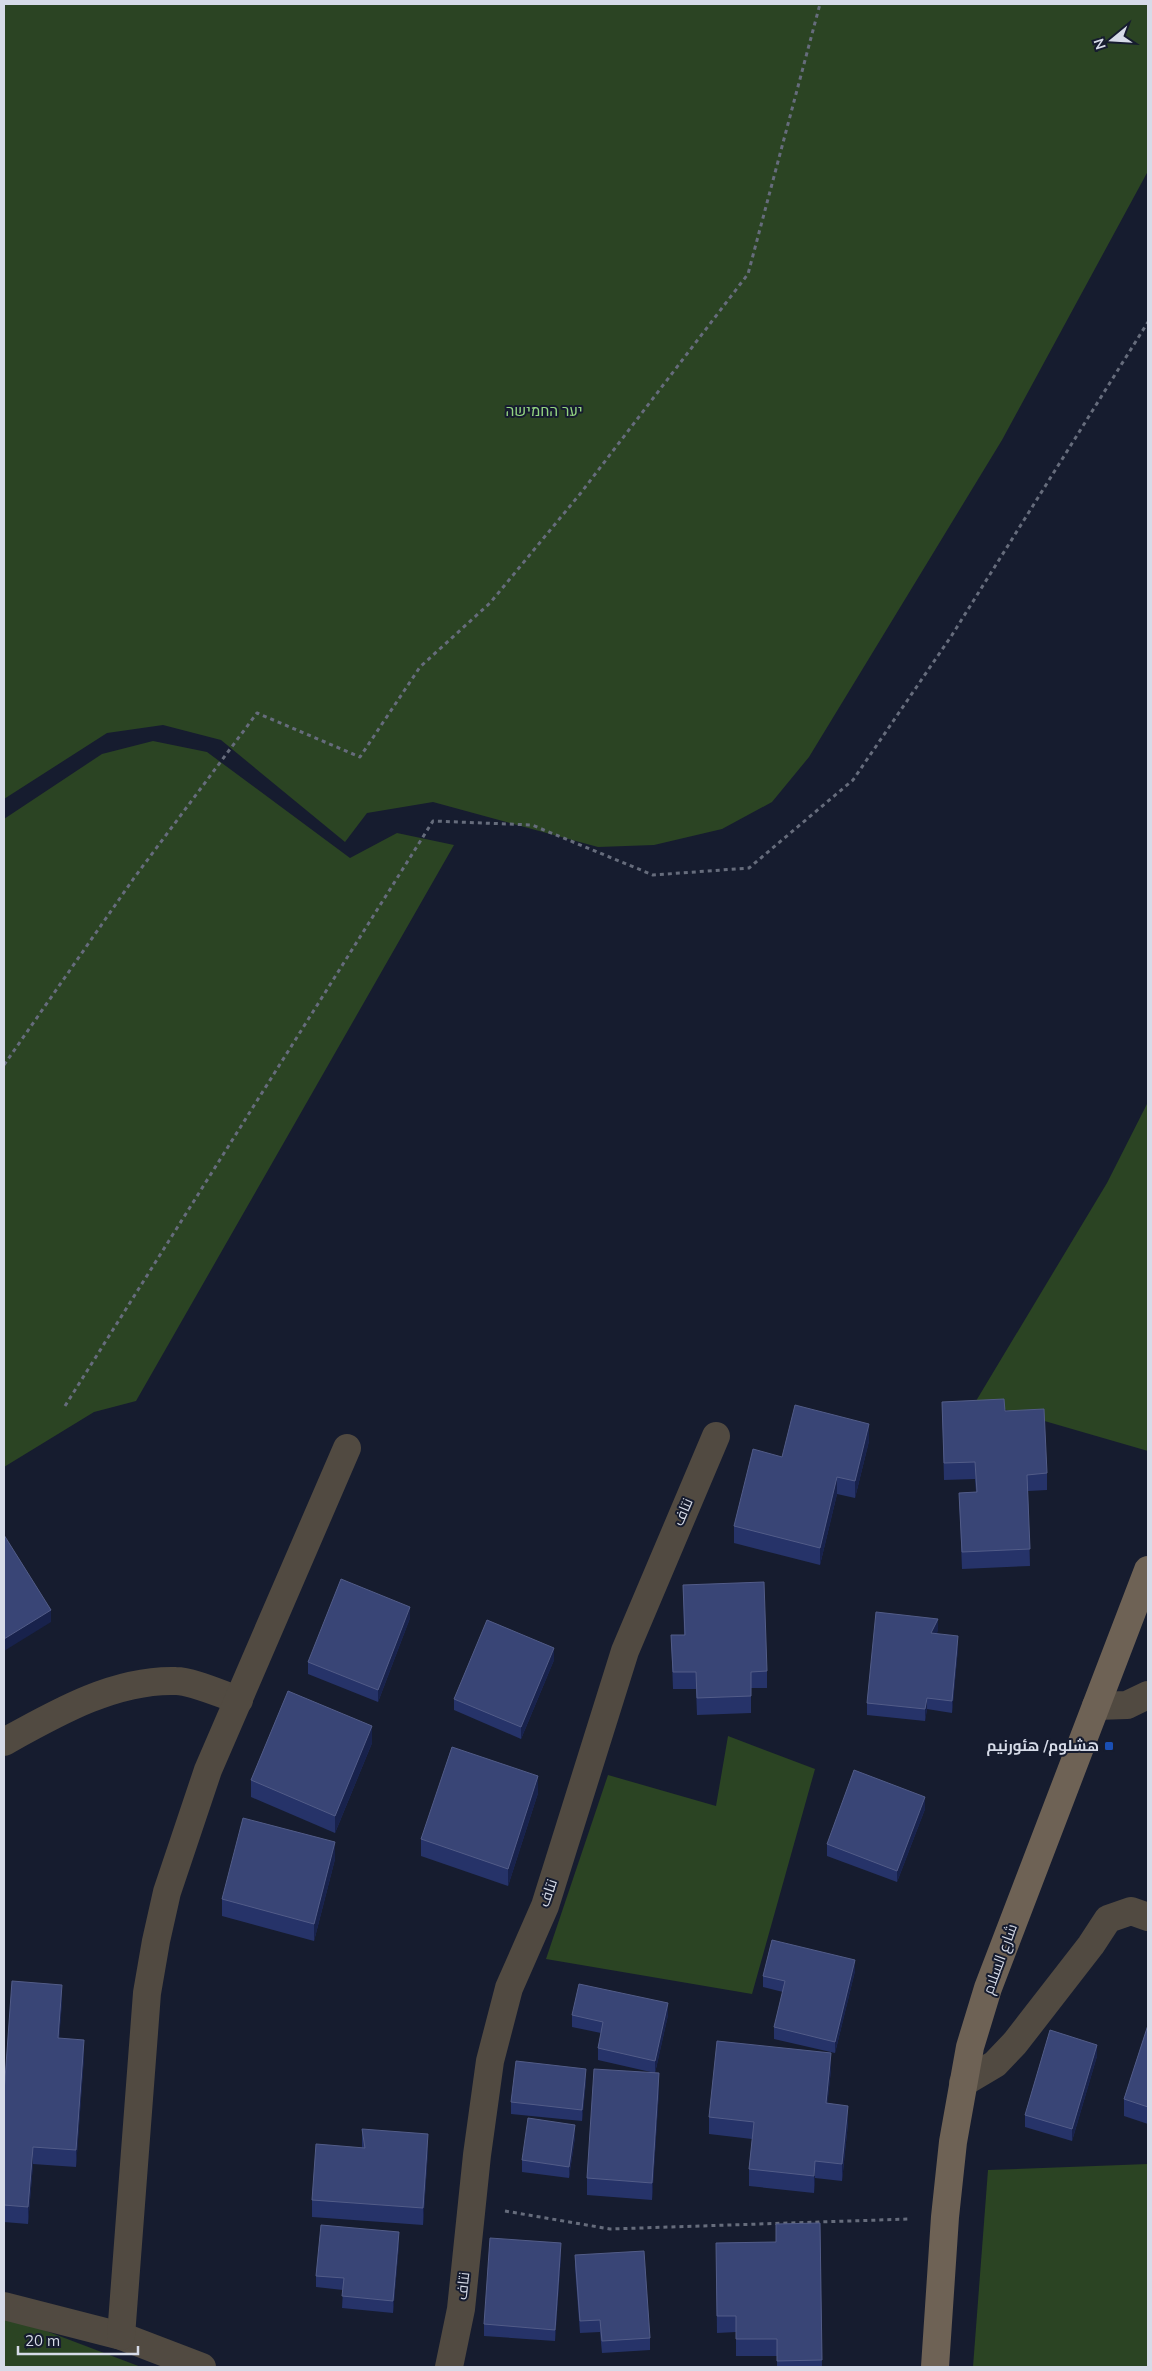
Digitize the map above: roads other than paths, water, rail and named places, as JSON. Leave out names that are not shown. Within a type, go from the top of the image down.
[{"type":"main road","name":"شارع السلام","points":[[935,2367],[945,2217],[953,2142],[970,2047],[988,1988],[1148,1570]]},
{"type":"street","name":"نتاف","points":[[449,2367],[461,2308],[471,2205],[490,2061],[509,1988],[545,1906],[625,1651],[716,1436]]},
{"type":"street","points":[[121,2336],[146,2003],[156,1941],[167,1892],[208,1770],[347,1448]]},
{"type":"street","points":[[4,1742],[86,1699],[153,1682],[178,1681],[239,1700]]},
{"type":"street","points":[[1096,1706],[1127,1705],[1148,1695]]},
{"type":"street","points":[[963,2083],[995,2064],[1015,2042],[1091,1945],[1108,1919],[1131,1911],[1148,1917]]},
{"type":"street","points":[[4,2306],[121,2336],[202,2367]]},
{"type":"place","name":"هشلوم/ هئورنيم","points":[[1109,1746]]},
{"type":"park label","name":"יער החמישה","points":[[544,411]]}]
